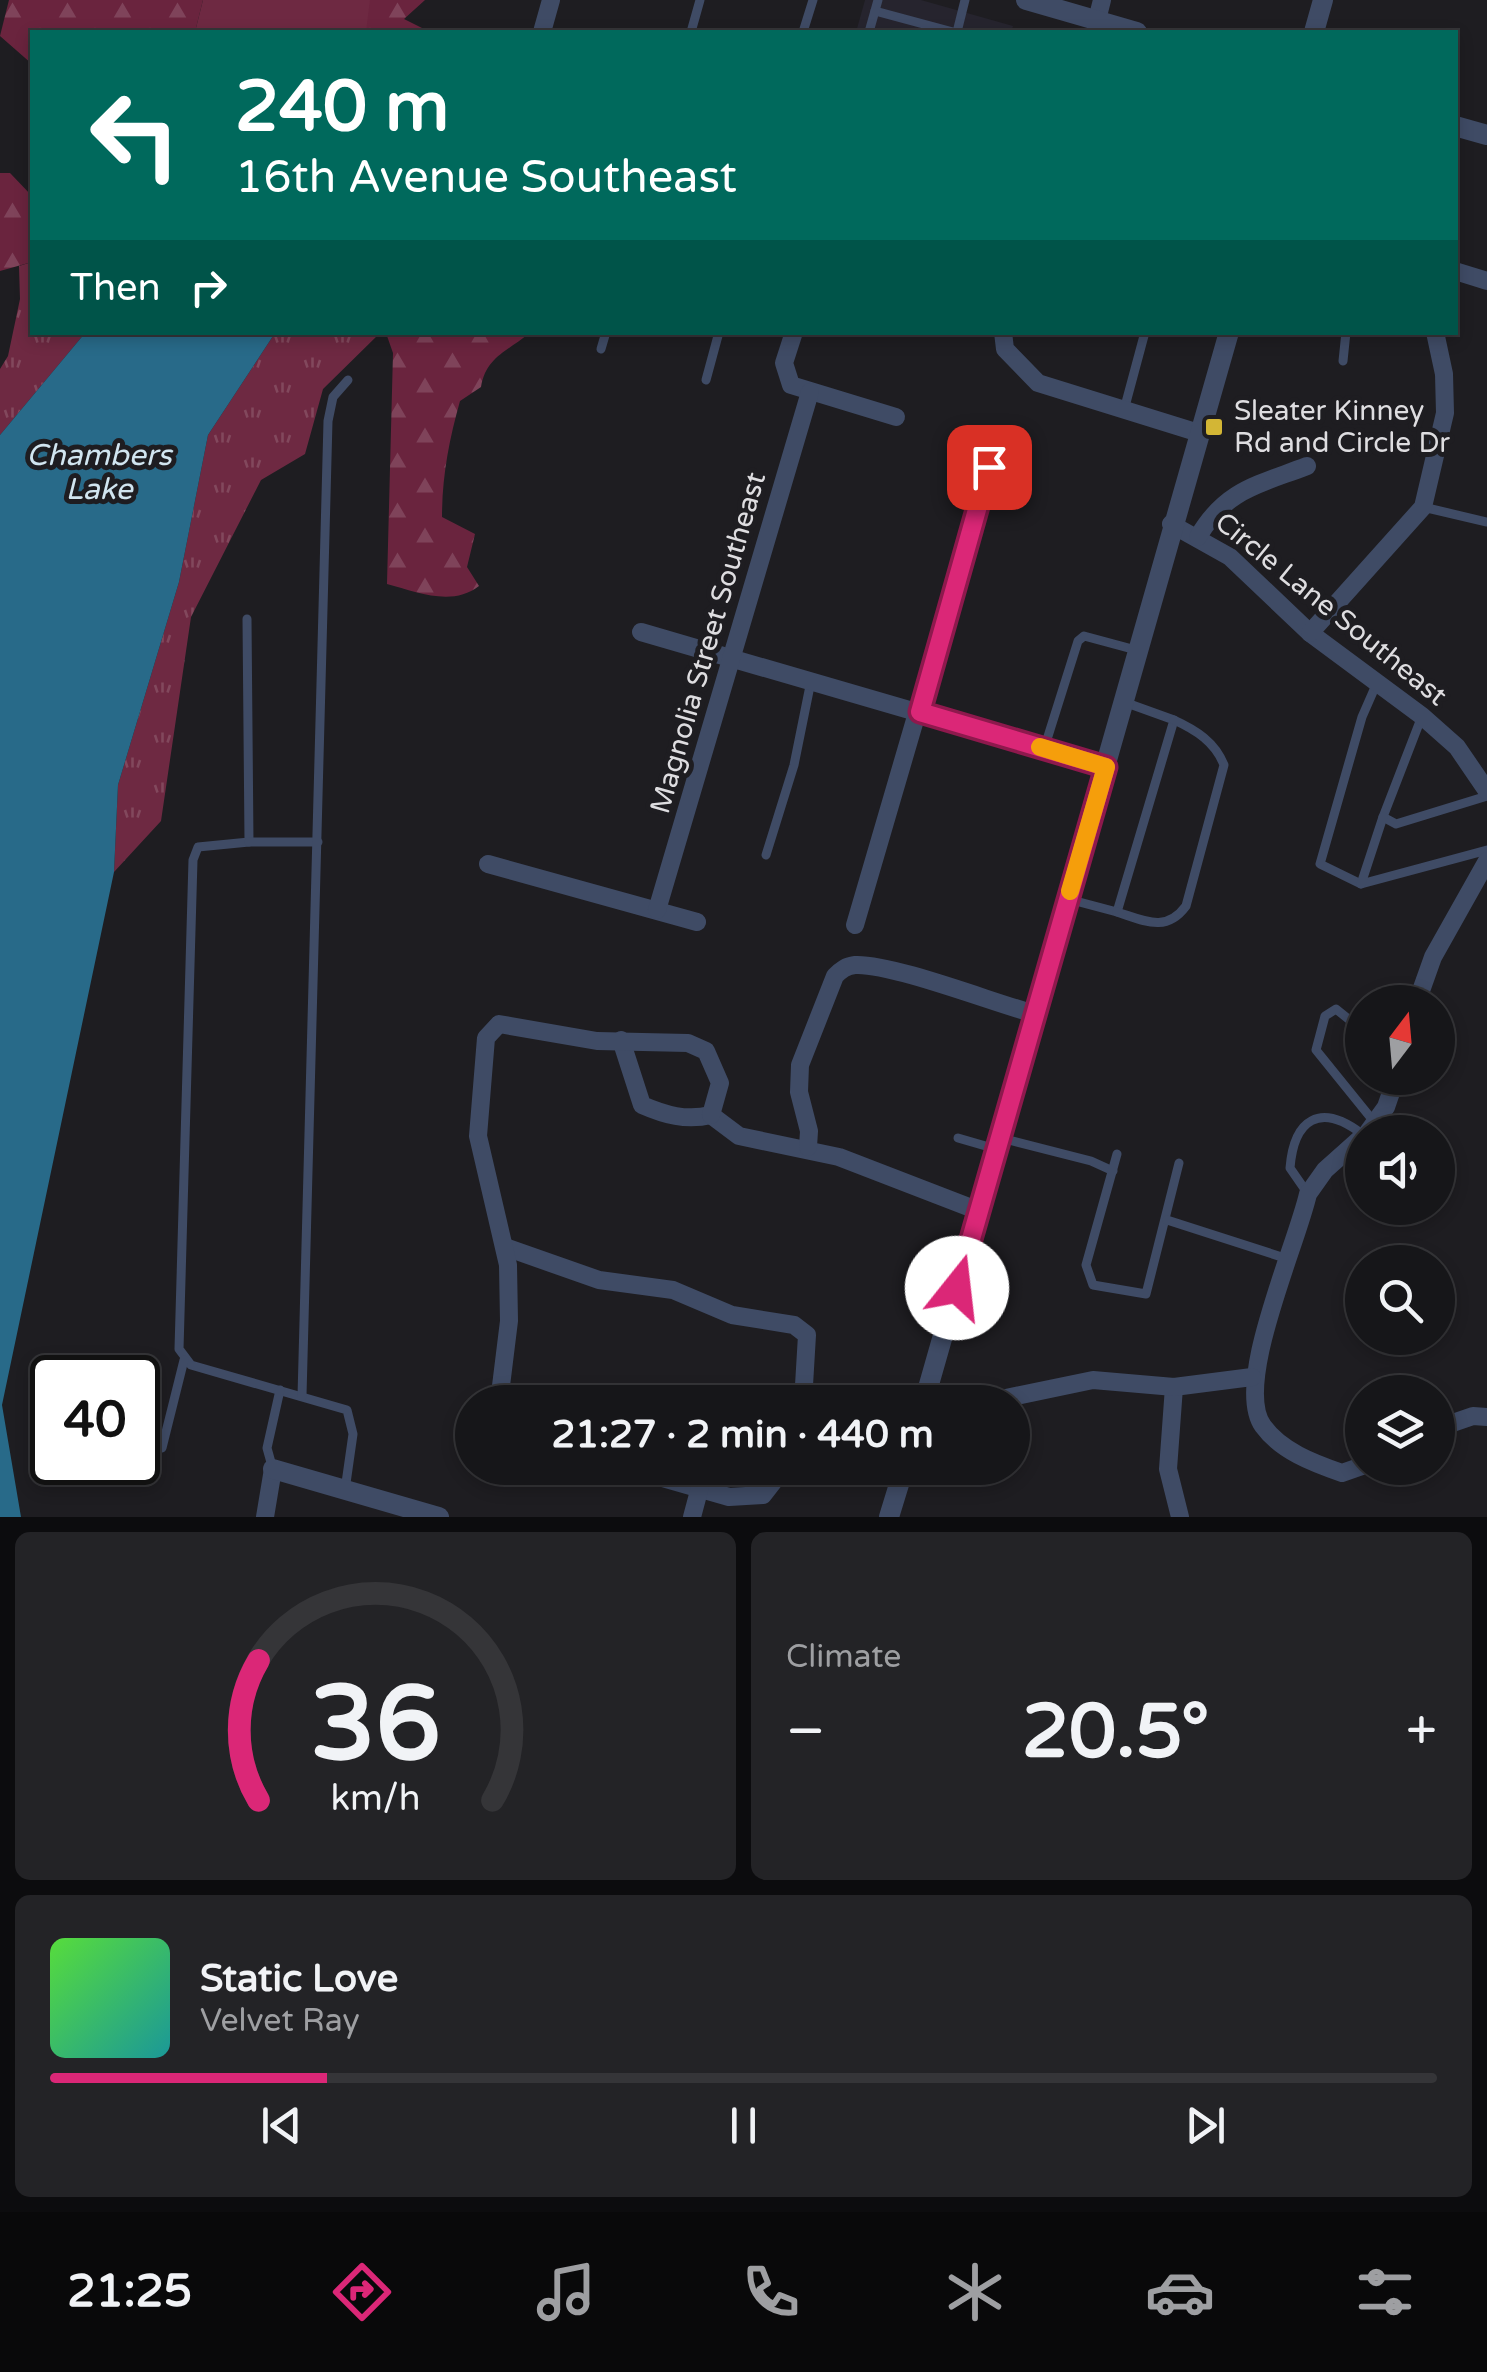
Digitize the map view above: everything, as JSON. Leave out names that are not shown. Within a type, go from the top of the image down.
[{"type":"street","points":[[543,30],[551,0]]},
{"type":"street","points":[[1026,0],[1099,10],[1134,30]]},
{"type":"street","points":[[1315,30],[1323,0]]},
{"type":"street","points":[[1458,127],[1487,135]]},
{"type":"street","points":[[1458,272],[1487,281]]},
{"type":"street","points":[[793,335],[784,375],[791,385],[896,417]]},
{"type":"street","points":[[929,1385],[1106,767],[1171,524],[1228,335]]},
{"type":"street","points":[[1310,633],[1423,507],[1445,414],[1444,374],[1435,335]]},
{"type":"street","points":[[1004,341],[1038,383],[1199,433]]},
{"type":"street","name":"Magnolia Street Southeast","points":[[657,910],[810,392]]},
{"type":"street","points":[[1198,537],[1214,510],[1232,494],[1307,466]]},
{"type":"street","points":[[855,925],[989,467]]},
{"type":"street","name":"Circle Lane Southeast","points":[[1171,524],[1230,557],[1310,633],[1422,716],[1457,747],[1487,794]]},
{"type":"street","points":[[641,632],[1106,767]]},
{"type":"street","points":[[1423,985],[1433,957],[1487,860]]},
{"type":"street","points":[[488,864],[697,922]]},
{"type":"street","points":[[808,1148],[809,1131],[798,1092],[800,1065],[835,976],[853,965],[1035,1014]]},
{"type":"street","points":[[501,1385],[509,1320],[505,1247],[478,1136],[486,1038],[499,1024],[596,1040],[688,1042],[706,1051],[720,1083],[711,1115]]},
{"type":"street","points":[[621,1040],[642,1105],[680,1117],[711,1115],[739,1136],[808,1148],[979,1211]]},
{"type":"street","points":[[1345,1152],[1325,1170],[1308,1194],[1291,1260],[1252,1376],[1260,1423],[1281,1445],[1345,1472]]},
{"type":"street","points":[[505,1247],[599,1280],[673,1290],[732,1315],[794,1325],[807,1335],[809,1345],[805,1385]]},
{"type":"street","points":[[1030,1393],[1093,1380],[1174,1388],[1252,1376]]},
{"type":"street","points":[[1174,1388],[1168,1469],[1180,1517]]},
{"type":"street","points":[[1455,1422],[1473,1416],[1487,1417]]},
{"type":"street","points":[[265,1517],[273,1469],[440,1517]]},
{"type":"street","points":[[692,1485],[729,1497],[763,1495],[771,1485]]},
{"type":"street","points":[[888,1517],[898,1485]]},
{"type":"street","points":[[692,1517],[700,1487]]},
{"type":"lane","points":[[692,30],[700,0]]},
{"type":"lane","points":[[805,30],[813,0]]},
{"type":"lane","points":[[956,30],[965,0]]},
{"type":"lane","points":[[870,30],[877,5],[949,30]]},
{"type":"lane","points":[[602,348],[605,335]]},
{"type":"lane","points":[[706,380],[718,335]]},
{"type":"lane","points":[[1124,410],[1144,335]]},
{"type":"lane","points":[[1343,361],[1346,335]]},
{"type":"lane","points":[[302,1396],[328,421],[333,397],[348,380]]},
{"type":"lane","points":[[1423,507],[1487,522]]},
{"type":"lane","points":[[248,620],[249,842]]},
{"type":"lane","points":[[1044,749],[1078,641],[1084,636],[1138,651]]},
{"type":"lane","points":[[766,855],[794,764],[811,681]]},
{"type":"lane","points":[[1377,682],[1362,717],[1320,864],[1361,884],[1487,850]]},
{"type":"lane","points":[[1068,899],[1158,924],[1178,917],[1186,906],[1224,765],[1218,751],[1194,729],[1124,702]]},
{"type":"lane","points":[[1361,884],[1422,716]]},
{"type":"lane","points":[[1117,912],[1174,720]]},
{"type":"lane","points":[[1383,817],[1396,824],[1487,794]]},
{"type":"lane","points":[[162,1448],[184,1360],[178,1337],[193,860],[198,847],[205,844],[318,842]]},
{"type":"lane","points":[[1345,1016],[1336,1009],[1324,1016],[1316,1050],[1356,1115]]},
{"type":"lane","points":[[1308,1194],[1295,1181],[1290,1168],[1298,1130],[1319,1119],[1345,1123]]},
{"type":"lane","points":[[958,1138],[1091,1161],[1112,1171]]},
{"type":"lane","points":[[1117,1154],[1086,1264],[1093,1285],[1146,1294],[1180,1164]]},
{"type":"lane","points":[[1168,1220],[1291,1260]]},
{"type":"lane","points":[[184,1360],[348,1410],[353,1434],[345,1490]]},
{"type":"lane","points":[[273,1469],[267,1448],[280,1390]]},
{"type":"shaded area","points":[[865,0],[921,0],[1013,26],[1012,30],[857,30]]},
{"type":"green space","points":[[9,0],[203,0],[196,30],[30,30],[30,62],[0,36]]},
{"type":"green space","points":[[203,0],[370,0],[366,30],[196,30]]},
{"type":"green space","points":[[303,0],[425,0],[404,19],[426,30],[286,30]]},
{"type":"green space","points":[[0,173],[10,173],[30,194],[30,263],[0,271]]},
{"type":"green space","points":[[30,263],[30,335],[83,335],[0,435],[0,369],[8,356],[20,299],[19,266]]},
{"type":"green space","points":[[274,335],[378,335],[323,389],[305,454],[261,480],[191,617],[161,821],[114,872],[118,785],[179,582],[208,435]]},
{"type":"green space","points":[[387,335],[526,335],[499,355],[488,368],[481,387],[460,401],[447,459],[442,517],[475,534],[467,567],[479,586],[457,596],[422,594],[387,584],[393,353]]},
{"type":"water","name":"Chambers Lake","points":[[83,335],[274,335],[208,435],[179,582],[118,785],[114,872],[2,1405],[21,1517],[0,1517],[0,435]]},
{"type":"slow traffic","points":[[1040,747],[1106,767],[1070,891]]},
{"type":"place","name":"Sleater Kinney Rd and Circle Dr","points":[[1214,427]]},
{"type":"route","points":[[957,1288],[1106,767],[920,712],[989,467]]}]
